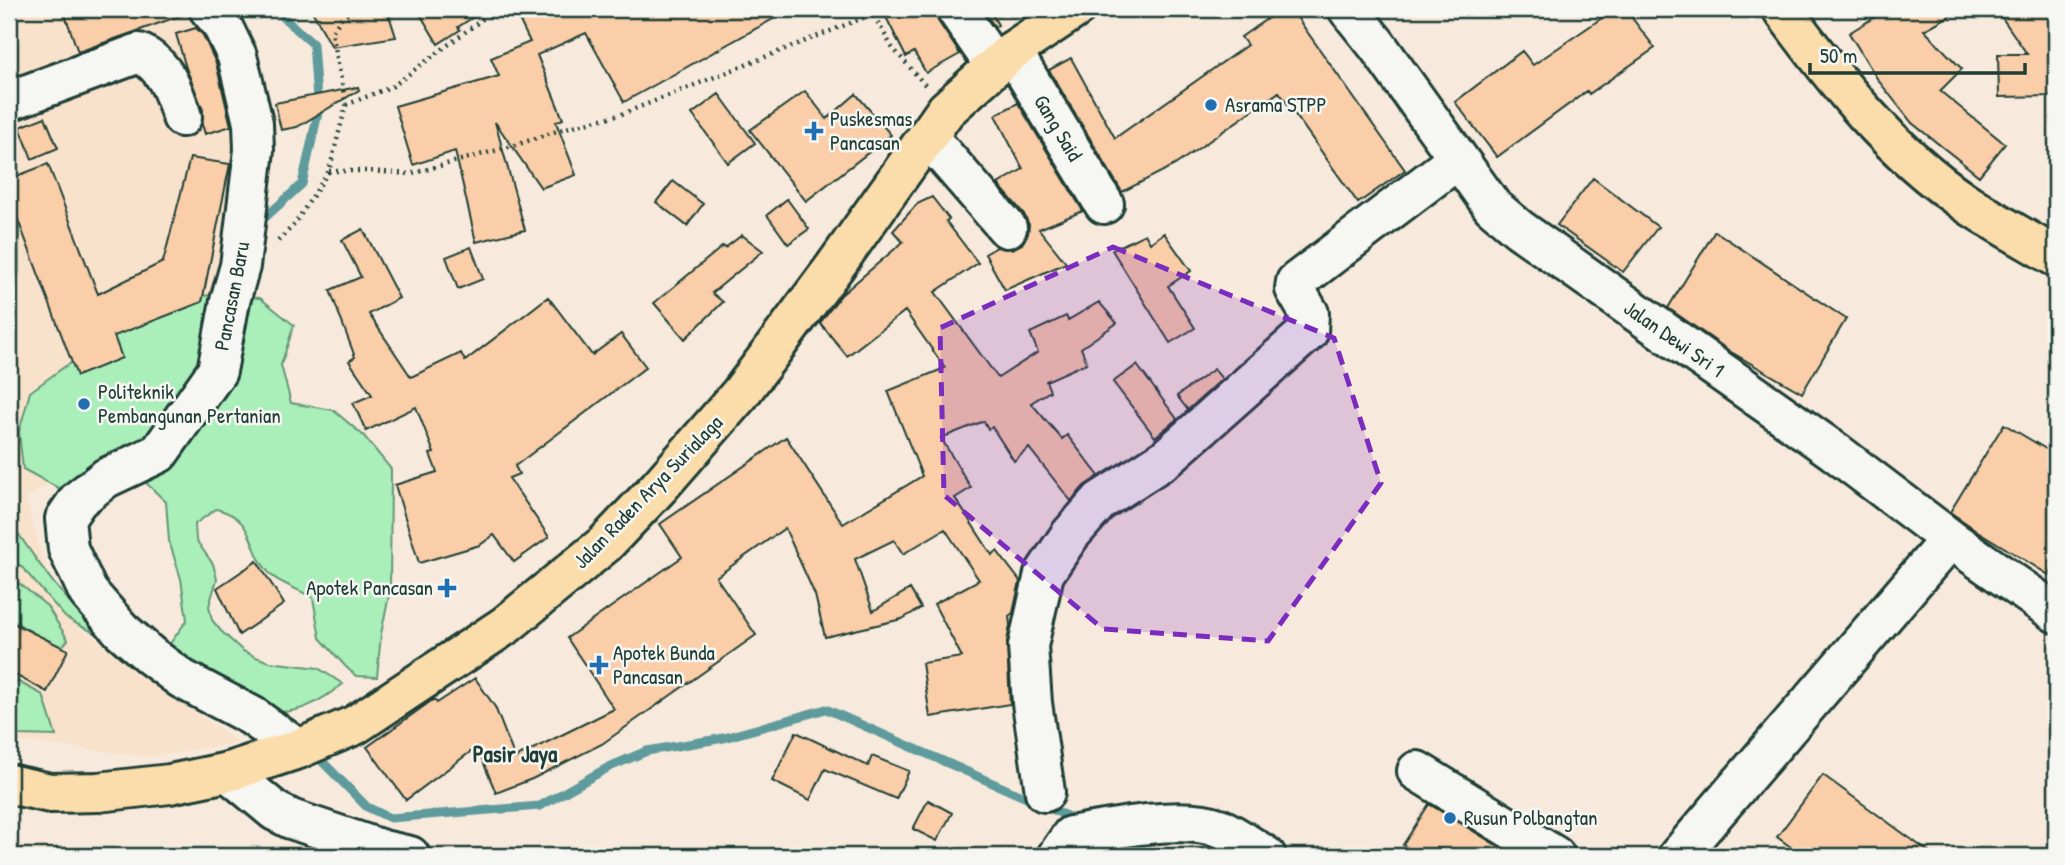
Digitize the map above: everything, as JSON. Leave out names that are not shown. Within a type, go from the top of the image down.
[{"type":"main road","name":"Jalan Raden Arya Surialaga","points":[[9,784],[50,793],[98,792],[170,784],[228,772],[328,737],[506,625],[605,544],[740,394],[937,123],[1003,58],[1075,9]]},
{"type":"main road","points":[[1782,9],[1864,114],[1908,158],[1964,202],[2056,257]]},
{"type":"street","name":"Pancasan Baru","points":[[209,9],[222,23],[237,56],[253,123],[254,150],[240,265],[230,301],[217,371],[159,453],[106,478],[78,499],[65,519],[68,549],[88,592],[121,630],[151,656],[182,678],[252,716],[328,737]]},
{"type":"street","name":"Gang Said","points":[[956,9],[1003,58],[1104,204]]},
{"type":"street","name":"Jalan Dewi Sri 1","points":[[1348,9],[1377,45],[1492,206],[1519,229],[1834,451],[1950,539],[2056,612]]},
{"type":"street","points":[[9,101],[139,53],[153,60],[161,71],[175,92],[182,117]]},
{"type":"street","points":[[937,123],[1007,228]]},
{"type":"street","points":[[1045,792],[1032,703],[1028,646],[1044,574],[1070,535],[1101,501],[1165,459],[1308,332],[1309,313],[1295,289],[1296,282],[1458,159]]},
{"type":"street","points":[[1678,856],[1950,539]]},
{"type":"street","points":[[1417,771],[1555,856]]},
{"type":"street","points":[[228,772],[275,811],[291,819],[383,850],[410,856]]},
{"type":"street","points":[[1064,846],[1117,828],[1155,823],[1191,824],[1218,828],[1266,856]]},
{"type":"path","points":[[277,242],[294,225],[329,171],[346,105],[332,32],[342,17],[357,9]]},
{"type":"path","points":[[346,105],[393,86],[496,9]]},
{"type":"path","points":[[329,171],[410,174],[622,114],[872,12],[937,123]]},
{"type":"highlighted area","points":[[1113,247],[1334,338],[1381,483],[1268,641],[1103,629],[944,495],[940,328]]},
{"type":"shaded area","name":"Politeknik Pembangunan Pertanian","points":[[9,9],[188,9],[195,16],[240,153],[214,340],[135,432],[26,498],[57,611],[239,743],[148,757],[9,740],[9,672],[47,691],[68,650],[9,621],[9,196],[77,375],[122,358],[48,164],[9,179]],"holes":[[[45,117],[57,148],[32,159],[20,127]],[[190,158],[232,164],[202,302],[126,331],[112,287],[163,262]]]},
{"type":"green space","points":[[9,184],[19,228],[19,272],[9,296]]},
{"type":"green space","points":[[214,295],[260,298],[294,325],[281,365],[291,403],[333,410],[364,436],[391,469],[390,591],[381,634],[377,677],[356,676],[320,638],[313,598],[270,574],[245,527],[238,520],[229,513],[216,509],[195,524],[196,540],[213,564],[217,579],[209,606],[212,620],[221,631],[243,651],[256,657],[270,662],[318,668],[343,684],[318,701],[291,711],[271,711],[125,648],[77,624],[65,617],[21,566],[9,560],[9,520],[56,586],[84,615],[117,639],[164,652],[187,620],[181,579],[169,541],[166,502],[140,477],[60,489],[23,469],[19,432],[30,392],[64,367],[101,346],[171,298]]},
{"type":"green space","points":[[9,575],[47,606],[68,640],[60,649],[9,618]]},
{"type":"green space","points":[[9,677],[43,695],[56,736],[19,735],[9,728]]},
{"type":"building","points":[[63,9],[188,9],[188,13],[78,52]]},
{"type":"building","points":[[311,9],[387,9],[396,37],[332,47]]},
{"type":"building","points":[[417,9],[486,9],[438,44]]},
{"type":"building","points":[[514,9],[791,9],[624,102],[586,33],[537,55],[563,119],[556,122],[576,175],[541,188],[495,122],[525,230],[476,242],[455,151],[413,165],[395,106],[499,76],[491,58],[530,42]]},
{"type":"building","points":[[882,9],[934,9],[938,21],[960,54],[926,73],[914,52],[906,57]]},
{"type":"building","points":[[982,9],[989,9],[998,25],[995,27]]},
{"type":"building","name":"Asrama STPP","points":[[1281,9],[1291,9],[1405,170],[1358,203],[1279,92],[1175,165],[1122,192],[1049,70],[1071,58],[1115,138],[1247,45],[1241,37]]},
{"type":"building","points":[[1615,9],[1625,9],[1655,48],[1589,94],[1587,91],[1497,157],[1455,102],[1522,51],[1533,65]]},
{"type":"building","points":[[1888,9],[1962,9],[1924,30],[1962,69],[1940,91],[2005,144],[1979,176],[1912,123],[1878,80],[1849,33]]},
{"type":"building","points":[[1996,9],[2056,9],[2056,96],[1999,97],[1998,54],[2027,54]]},
{"type":"building","points":[[196,28],[203,35],[216,63],[231,126],[205,134],[202,124],[203,110],[176,34]]},
{"type":"building","points":[[358,87],[359,90],[297,127],[281,130],[275,103]]},
{"type":"building","points":[[805,91],[827,119],[856,94],[891,135],[806,201],[750,130]]},
{"type":"building","points":[[719,94],[755,143],[728,163],[692,114]]},
{"type":"building","points":[[1018,103],[1083,211],[1039,229],[1066,263],[1005,290],[985,254],[997,247],[1012,249],[1022,244],[1028,234],[1029,225],[1024,214],[998,184],[1023,169],[995,115]]},
{"type":"building","points":[[45,117],[58,148],[32,159],[20,127]]},
{"type":"building","points":[[190,158],[230,164],[202,302],[114,336],[122,358],[77,376],[9,196],[9,179],[48,164],[98,294],[163,262]]},
{"type":"building","points":[[1593,178],[1658,227],[1623,272],[1557,225]]},
{"type":"building","points":[[673,181],[703,204],[687,226],[656,202]]},
{"type":"building","points":[[932,197],[949,219],[946,221],[978,263],[935,292],[998,378],[1038,352],[1030,333],[1066,316],[1068,320],[1099,302],[1117,323],[1081,348],[1087,363],[1046,381],[1050,391],[1031,403],[1062,439],[1067,435],[1099,476],[1084,486],[1071,501],[1029,448],[1014,461],[992,427],[988,429],[984,421],[941,438],[971,488],[955,498],[992,555],[997,551],[1020,581],[1013,613],[1009,616],[1007,642],[1010,704],[930,717],[922,663],[962,657],[934,604],[979,580],[945,529],[903,554],[894,540],[855,559],[873,611],[910,589],[921,608],[902,619],[825,637],[815,595],[785,528],[716,577],[756,635],[602,744],[532,779],[496,793],[477,747],[406,800],[367,747],[434,699],[437,703],[475,678],[495,707],[515,758],[614,709],[567,638],[682,557],[660,524],[786,437],[843,524],[922,476],[888,391],[945,368],[905,311],[847,356],[820,323],[841,295],[903,242],[893,231],[917,204]]},
{"type":"building","points":[[787,199],[809,229],[788,244],[767,215]]},
{"type":"building","points":[[363,229],[399,298],[369,314],[411,377],[461,353],[465,361],[548,297],[592,355],[621,334],[646,367],[515,466],[519,474],[509,478],[549,537],[514,562],[494,535],[480,545],[419,563],[395,485],[437,472],[430,454],[434,453],[416,407],[366,431],[353,403],[372,395],[349,361],[355,357],[330,290],[361,277],[342,240]]},
{"type":"building","points":[[1715,231],[1846,319],[1802,393],[1731,352],[1668,308]]},
{"type":"building","points":[[1164,233],[1191,271],[1168,286],[1195,328],[1170,343],[1112,250],[1145,234],[1150,243]]},
{"type":"building","points":[[742,235],[763,251],[712,293],[723,302],[685,339],[654,303],[723,246],[725,248]]},
{"type":"building","points":[[471,247],[483,279],[458,289],[446,257]]},
{"type":"building","points":[[1137,365],[1177,419],[1155,437],[1113,382]]},
{"type":"building","points":[[1214,369],[1222,379],[1188,410],[1177,396]]},
{"type":"building","points":[[2004,424],[2056,455],[2056,563],[2049,575],[1950,512]]},
{"type":"building","points":[[257,561],[284,604],[239,635],[217,588]]},
{"type":"building","points":[[9,621],[68,650],[47,692],[9,672]]},
{"type":"building","points":[[796,732],[868,766],[872,756],[909,771],[896,799],[825,769],[810,800],[772,781]]},
{"type":"building","points":[[1823,775],[1934,856],[1803,856],[1777,837]]},
{"type":"building","points":[[928,800],[952,813],[937,841],[913,829]]},
{"type":"building","name":"Rusun Polbangtan","points":[[1429,804],[1514,856],[1421,856],[1403,845]]},
{"type":"waterway","points":[[258,224],[302,184],[318,113],[313,44],[284,18],[280,9]]},
{"type":"waterway","points":[[313,752],[367,807],[390,818],[540,806],[609,767],[647,751],[724,738],[826,709],[1078,821]]},
{"type":"waterway","points":[[1123,841],[1156,856]]},
{"type":"place","name":"Asrama STPP","points":[[1211,105]]},
{"type":"place","name":"Puskesmas Pancasan","points":[[814,131]]},
{"type":"place","name":"Politeknik Pembangunan Pertanian","points":[[84,404]]},
{"type":"place","name":"Apotek Pancasan","points":[[447,588]]},
{"type":"place","name":"Apotek Bunda Pancasan","points":[[599,665]]},
{"type":"place","name":"Rusun Polbangtan","points":[[1450,818]]},
{"type":"district","name":"Pasir Jaya","points":[[515,754]]}]
